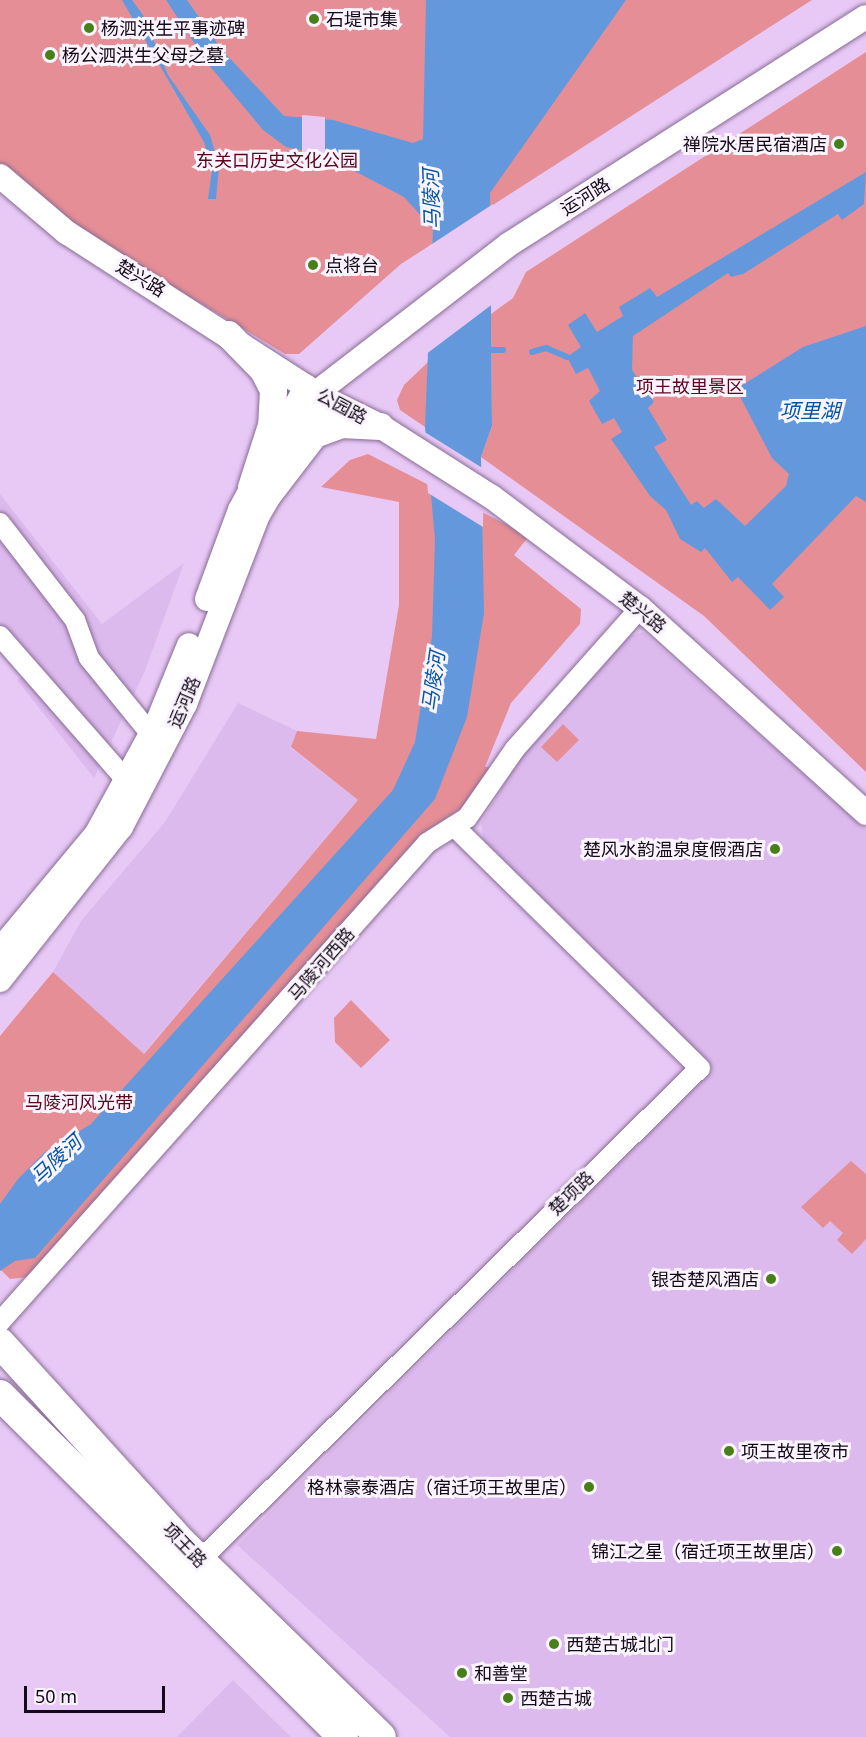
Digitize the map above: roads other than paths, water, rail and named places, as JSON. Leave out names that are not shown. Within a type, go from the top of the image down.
[{"type":"main road","points":[[228,334],[263,370],[273,390],[271,425],[260,491]]},
{"type":"main road","points":[[260,491],[314,434],[341,424],[389,432]]},
{"type":"main road","name":"项王路","points":[[0,1343],[200,1560],[381,1737]]},
{"type":"main road","name":"项王路","points":[[0,1395],[343,1737]]},
{"type":"street","name":"运河路","points":[[0,980],[88,874],[133,789],[156,743],[260,491],[308,388],[383,337],[508,245],[866,17]]},
{"type":"street","name":"楚兴路","points":[[0,176],[66,232],[228,334],[308,388]]},
{"type":"street","name":"公园路","points":[[308,388],[389,432]]},
{"type":"street","name":"楚兴路","points":[[389,432],[492,497],[640,608],[866,813]]},
{"type":"street","points":[[0,523],[75,620],[89,658],[156,743]]},
{"type":"street","name":"马陵河西路","points":[[0,1322],[427,843],[454,828],[476,808],[515,749],[640,608]]},
{"type":"street","points":[[0,636],[133,789]]},
{"type":"street","name":"运河路","points":[[0,950],[133,789]]},
{"type":"street","name":"楚项路","points":[[200,1560],[700,1068],[454,828]]},
{"type":"water","points":[[122,0],[132,0],[143,15],[168,75],[210,135],[219,166],[216,199],[208,199],[212,170],[204,142]]},
{"type":"water","name":"马陵河","points":[[166,0],[187,0],[222,50],[284,116],[333,120],[413,143],[423,139],[426,0],[626,0],[490,193],[492,426],[481,457],[484,613],[467,717],[435,799],[35,1258],[15,1261],[0,1271],[0,1204],[18,1179],[44,1153],[91,1124],[393,790],[415,742],[432,636],[435,540],[425,427],[433,229],[404,197],[324,155],[286,147],[263,130],[208,64]]},
{"type":"water","name":"项里湖","points":[[866,172],[864,204],[842,220],[838,214],[743,274],[731,277],[728,273],[633,336],[632,370],[654,402],[648,408],[667,440],[654,447],[691,505],[697,501],[704,508],[716,499],[745,526],[786,486],[789,474],[772,458],[736,389],[803,347],[866,326],[866,502],[856,496],[772,584],[784,597],[770,610],[738,577],[732,582],[705,548],[701,552],[680,539],[666,510],[650,496],[611,439],[622,432],[614,418],[602,424],[589,401],[600,391],[588,368],[576,374],[567,357],[581,347],[568,325],[585,313],[597,332],[623,316],[619,307],[650,288],[657,297]]},
{"type":"waterway","points":[[532,352],[546,348],[567,357]]},
{"type":"waterway","points":[[485,350],[503,350]]},
{"type":"place","name":"石堤市集","points":[[314,19]]},
{"type":"place","name":"杨泗洪生平事迹碑","points":[[89,28]]},
{"type":"place","name":"杨公泗洪生父母之墓","points":[[50,55]]},
{"type":"place","name":"禅院水居民宿酒店","points":[[839,144]]},
{"type":"place","name":"点将台","points":[[313,265]]},
{"type":"place","name":"楚风水韵温泉度假酒店","points":[[775,849]]},
{"type":"place","name":"银杏楚风酒店","points":[[771,1279]]},
{"type":"place","name":"项王故里夜市","points":[[729,1451]]},
{"type":"place","name":"格林豪泰酒店（宿迁项王故里店）","points":[[589,1487]]},
{"type":"place","name":"锦江之星（宿迁项王故里店）","points":[[837,1551]]},
{"type":"place","name":"西楚古城北门","points":[[554,1644]]},
{"type":"place","name":"和善堂","points":[[462,1673]]},
{"type":"place","name":"西楚古城","points":[[508,1698]]},
{"type":"park label","name":"东关口历史文化公园","points":[[277,160]]},
{"type":"park label","name":"项王故里景区","points":[[690,386]]},
{"type":"park label","name":"马陵河风光带","points":[[79,1102]]}]
